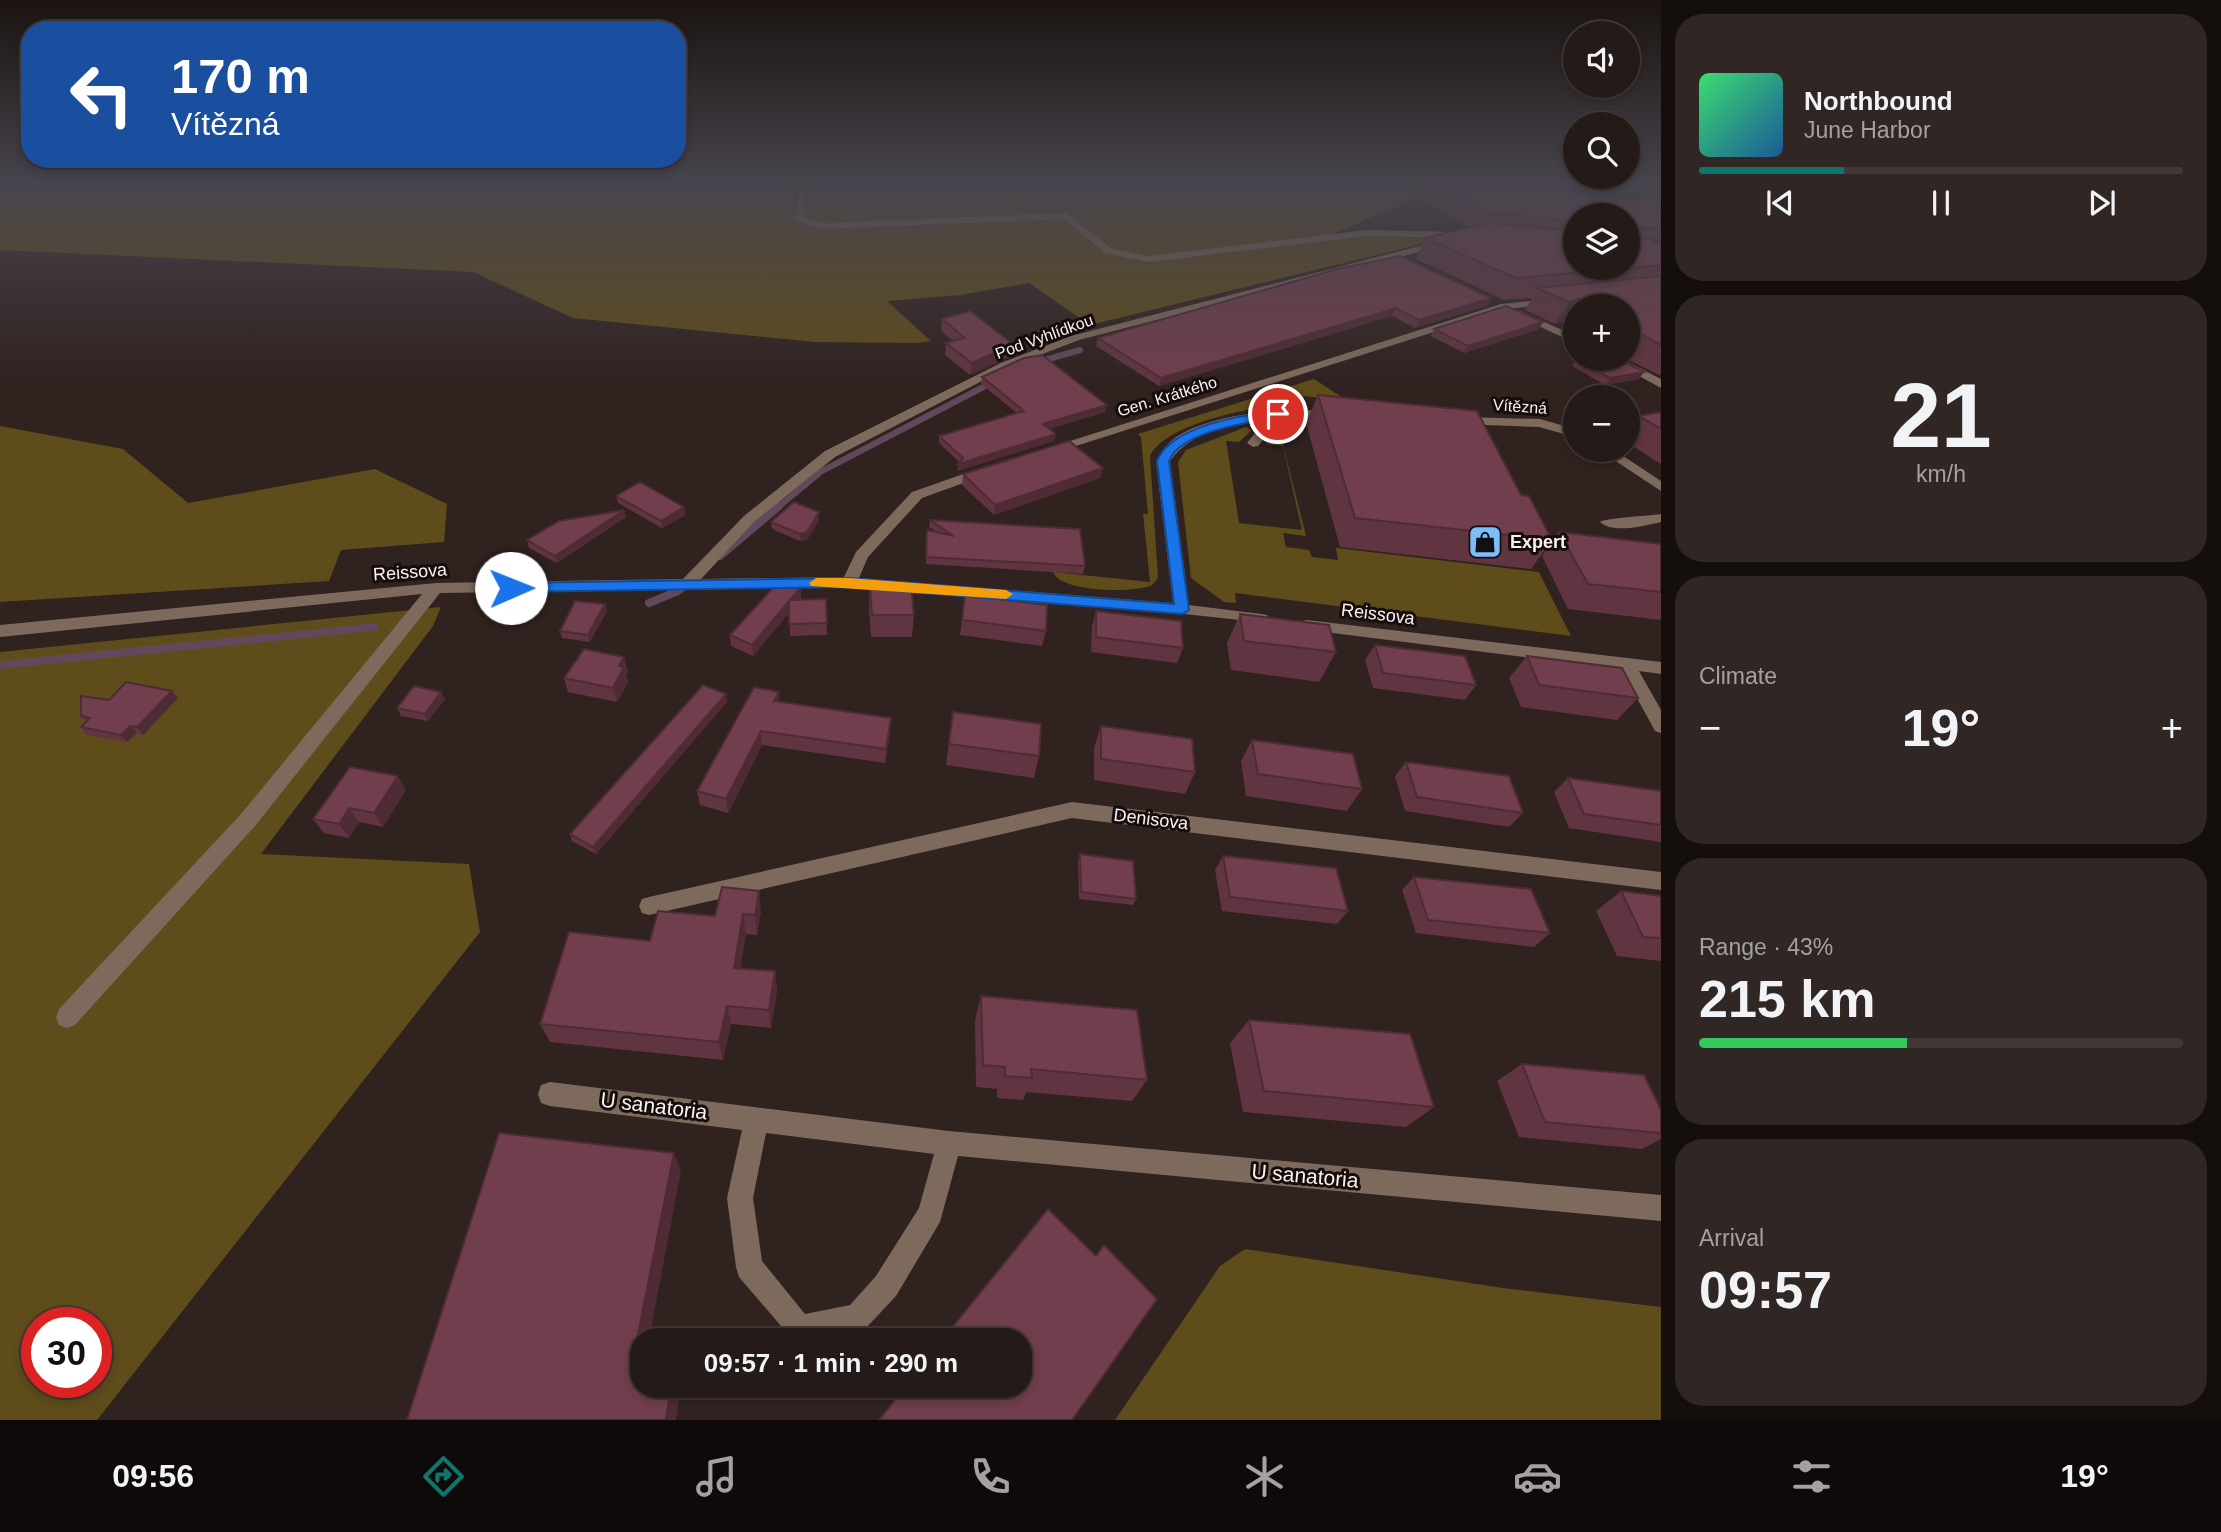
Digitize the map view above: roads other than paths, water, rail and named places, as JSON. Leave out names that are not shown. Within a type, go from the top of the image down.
[{"type":"street","name":"Pod Vyhlídkou","points":[[1108,251],[1121,258],[1149,258],[1208,251]]},
{"type":"street","name":"Pod Vyhlídkou","points":[[686,586],[749,519],[830,454],[1005,365],[1075,338],[1409,251]]},
{"type":"street","points":[[1393,255],[1406,261]]},
{"type":"street","points":[[1493,301],[1563,334]]},
{"type":"street","name":"Gen. Krátkého","points":[[1039,453],[1505,306],[1563,301]]},
{"type":"street","points":[[1637,371],[1661,384]]},
{"type":"street","points":[[1253,443],[1278,414]]},
{"type":"street","points":[[1182,610],[1163,461],[1167,452],[1188,438],[1233,421],[1278,414],[1350,417]]},
{"type":"street","name":"Vítězná","points":[[1445,420],[1540,423],[1563,430]]},
{"type":"street","points":[[1624,462],[1661,486]]},
{"type":"street","points":[[849,582],[861,555],[917,495],[1001,465]]},
{"type":"street","points":[[1607,522],[1637,523],[1661,518]]},
{"type":"street","name":"Reissova","points":[[0,631],[436,588],[849,582],[1182,610],[1661,668]]},
{"type":"street","points":[[67,1017],[248,820],[436,588]]},
{"type":"street","points":[[1627,664],[1661,726]]},
{"type":"street","name":"Denisova","points":[[649,906],[1072,810],[1661,881]]},
{"type":"street","name":"U sanatoria","points":[[550,1094],[949,1143],[1661,1208]]},
{"type":"street","points":[[757,1119],[740,1198],[749,1268],[799,1329],[857,1317],[886,1286],[931,1213],[949,1143]]},
{"type":"waterway","points":[[1038,362],[1080,350]]},
{"type":"waterway","points":[[777,508],[822,471],[993,382]]},
{"type":"waterway","points":[[720,556],[779,506]]},
{"type":"waterway","points":[[649,603],[678,591],[688,583]]},
{"type":"waterway","points":[[0,665],[374,627]]},
{"type":"place","name":"Expert","points":[[1485,542]]}]
